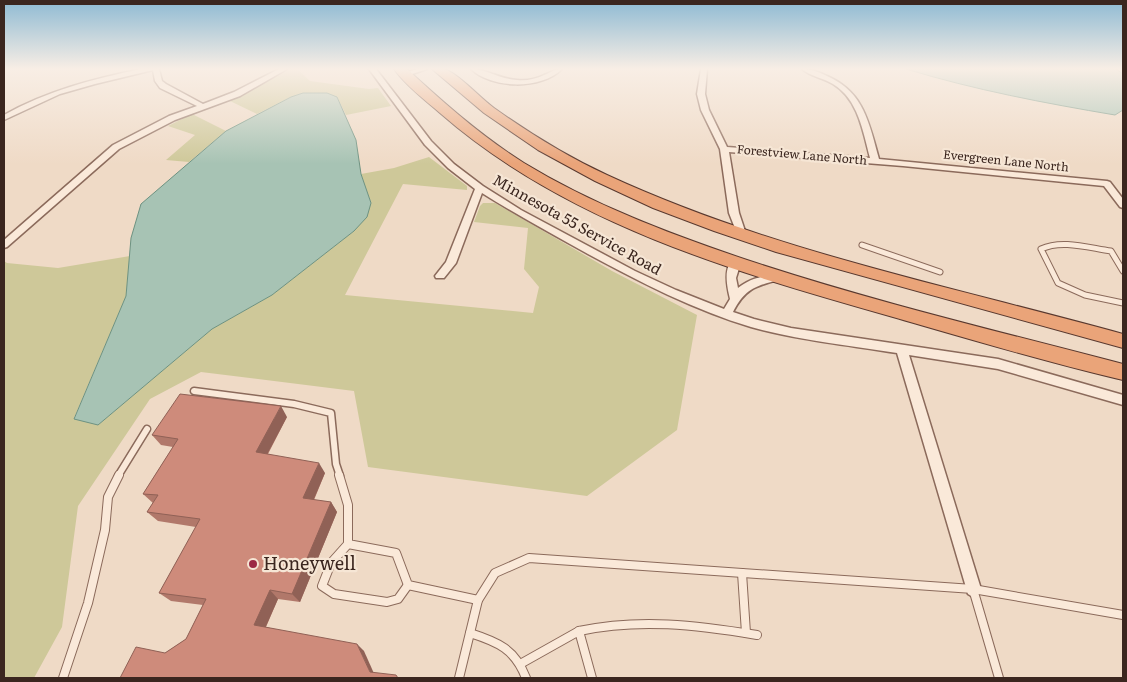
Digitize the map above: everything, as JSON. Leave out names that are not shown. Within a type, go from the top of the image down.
[{"type":"highway","points":[[433,101],[490,146],[550,184],[627,221],[736,262],[782,277],[905,314],[1123,372]]},
{"type":"highway","points":[[476,101],[506,124],[582,170],[658,205],[828,262],[1123,340]]},
{"type":"highway","points":[[736,262],[748,253],[759,249],[785,254],[887,283],[899,285],[906,282]]},
{"type":"street","points":[[4,118],[33,101]]},
{"type":"street","points":[[192,101],[202,106]]},
{"type":"street","points":[[4,245],[111,150],[147,130],[217,101]]},
{"type":"street","name":"Minnesota 55 Service Road","points":[[396,101],[428,143],[451,166],[480,188],[518,212],[672,294],[752,323],[791,332],[998,364],[1123,400]]},
{"type":"street","points":[[703,101],[704,110],[724,149],[734,212],[741,234]]},
{"type":"street","name":"Forestview Lane North","points":[[724,149],[875,161],[854,101]]},
{"type":"street","name":"Evergreen Lane North","points":[[875,161],[1107,184],[1123,205]]},
{"type":"street","points":[[440,276],[451,263],[480,188]]},
{"type":"street","points":[[735,298],[731,278],[736,262]]},
{"type":"street","points":[[727,314],[735,298],[748,285],[763,278],[782,277]]},
{"type":"street","points":[[901,348],[973,589]]},
{"type":"lane","points":[[862,245],[940,272]]},
{"type":"lane","points":[[1123,271],[1111,251],[1059,245],[1049,245],[1041,249],[1058,283],[1086,296],[1123,303]]},
{"type":"lane","points":[[194,391],[294,404],[331,413],[336,464],[348,505],[348,544],[336,556],[324,576],[322,586],[334,594],[387,602],[398,598],[408,585]]},
{"type":"lane","points":[[63,678],[88,603],[105,530],[108,497],[124,464],[147,429]]},
{"type":"lane","points":[[348,544],[396,553],[408,585]]},
{"type":"lane","points":[[459,678],[478,600],[495,573],[529,558],[973,589],[1123,615]]},
{"type":"lane","points":[[742,573],[746,633]]},
{"type":"lane","points":[[408,585],[478,600]]},
{"type":"lane","points":[[973,589],[999,678]]},
{"type":"lane","points":[[522,663],[580,631],[603,624],[657,622],[758,635]]},
{"type":"lane","points":[[580,631],[592,678]]},
{"type":"lane","points":[[470,633],[499,642],[522,663],[526,678]]},
{"type":"shaded area","points":[[230,101],[283,101],[257,114]]},
{"type":"shaded area","points":[[284,101],[339,101],[356,140],[361,174],[371,203],[367,217],[354,231],[272,295],[212,329],[98,425],[74,419],[126,296],[131,238],[141,204],[226,131]]},
{"type":"shaded area","points":[[339,101],[387,101],[391,106],[346,115]]},
{"type":"shaded area","points":[[1038,101],[1123,101],[1123,110],[1115,115]]},
{"type":"shaded area","points":[[192,114],[226,131],[189,162],[166,160],[195,135],[168,126]]},
{"type":"shaded area","points":[[429,157],[467,186],[467,190],[403,184],[345,295],[533,313],[539,287],[524,269],[528,228],[474,222],[483,203],[495,203],[612,271],[697,315],[677,430],[587,496],[368,467],[354,391],[201,372],[150,399],[78,506],[62,627],[34,678],[4,678],[4,261],[7,263],[58,268],[130,256],[126,296],[74,418],[98,425],[212,329],[272,295],[354,231],[371,203],[361,174],[394,168]]},
{"type":"building","name":"Honeywell","points":[[180,394],[281,406],[256,452],[319,463],[303,498],[331,502],[292,594],[270,590],[254,625],[357,644],[370,672],[396,675],[398,678],[120,678],[136,647],[165,653],[186,639],[206,599],[159,593],[200,519],[147,512],[158,495],[143,494],[178,439],[152,435]]},
{"type":"place","name":"Honeywell","points":[[253,564]]}]
